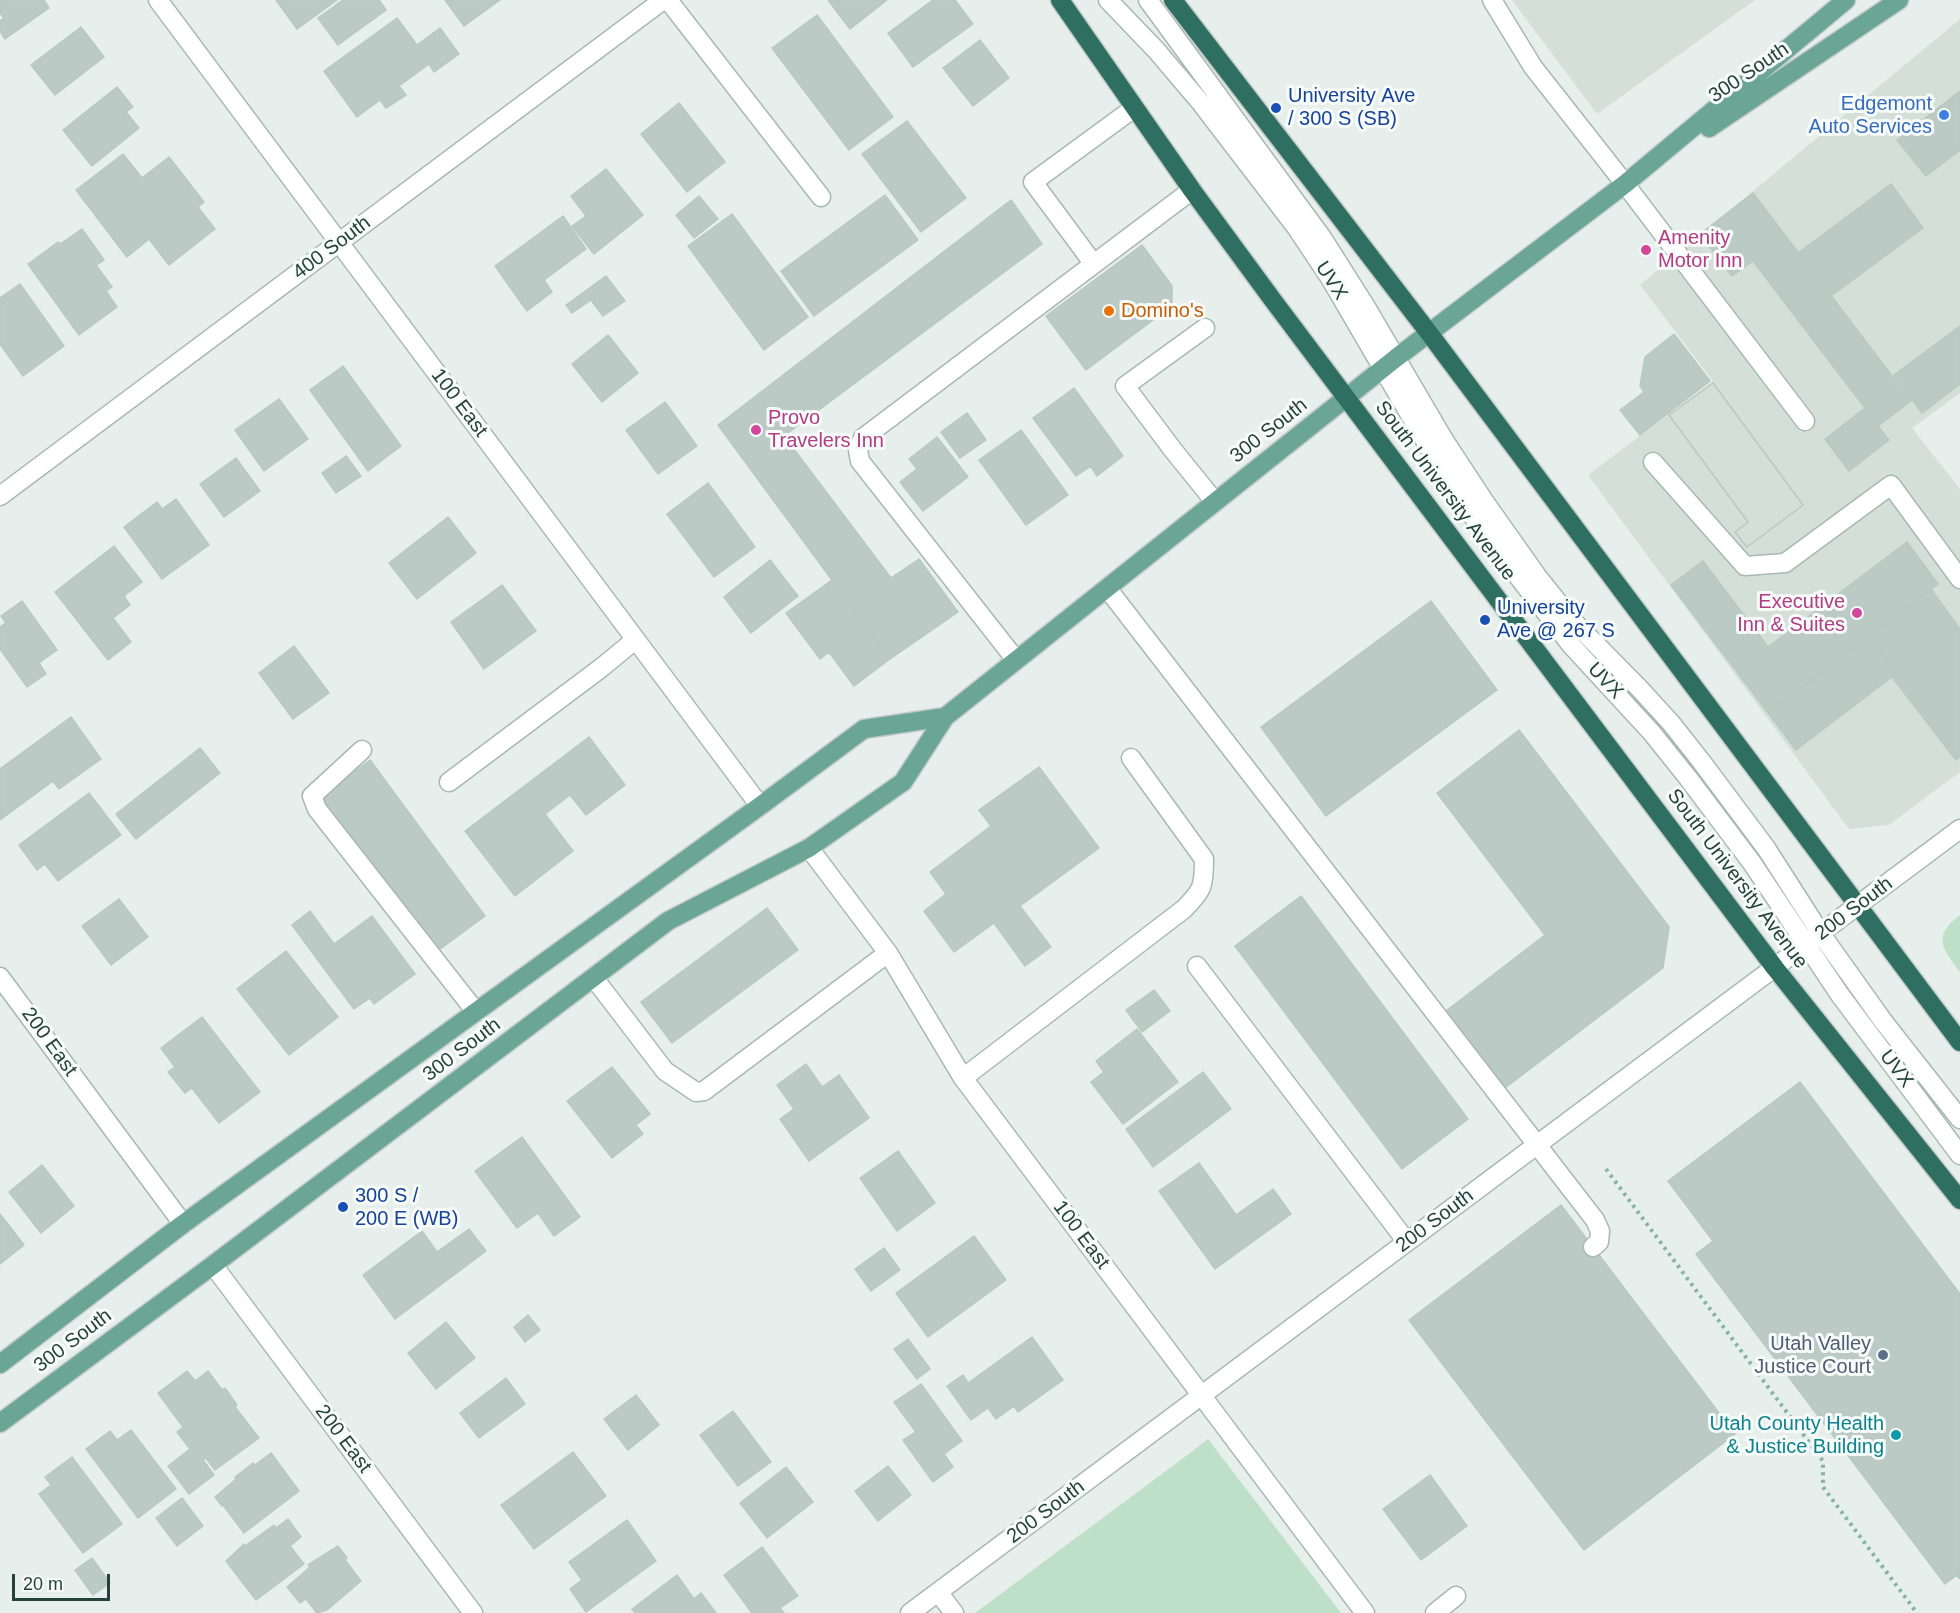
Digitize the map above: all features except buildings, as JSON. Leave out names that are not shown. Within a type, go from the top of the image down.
[{"type":"highway","name":"South University Avenue","points":[[1060,0],[1191,190],[1775,968],[1960,1200]]},
{"type":"highway","points":[[1173,0],[1429,333],[1960,1042]]},
{"type":"main road","name":"300 South","points":[[0,1422],[213,1265],[668,921],[809,848],[903,782],[945,717],[1390,363],[1625,184],[1846,0]]},
{"type":"main road","name":"300 South","points":[[1625,184],[1899,0]]},
{"type":"main road","name":"300 South","points":[[0,1364],[183,1224],[864,729],[945,717]]},
{"type":"street","name":"100 East","points":[[158,0],[760,806]]},
{"type":"street","name":"400 South","points":[[0,496],[663,0]]},
{"type":"street","points":[[668,0],[821,196]]},
{"type":"street","name":"UVX","points":[[1108,0],[1202,103],[1296,227],[1537,576],[1573,621],[1671,723],[1766,848],[1814,939],[1840,995],[1960,1155]]},
{"type":"street","name":"UVX","points":[[1148,0],[1318,231],[1366,307],[1390,363]]},
{"type":"street","points":[[1492,0],[1533,67],[1805,421]]},
{"type":"street","points":[[1093,263],[1033,182],[1134,108]]},
{"type":"street","points":[[1016,660],[860,461],[858,450],[863,438],[1191,190]]},
{"type":"street","points":[[1205,328],[1125,386],[1215,502]]},
{"type":"street","points":[[1653,462],[1745,566],[1785,563],[1891,485],[1960,579]]},
{"type":"street","points":[[1107,588],[1595,1220],[1600,1231],[1599,1242],[1593,1247]]},
{"type":"street","points":[[449,782],[636,640]]},
{"type":"street","points":[[362,750],[312,796],[317,809],[476,1012]]},
{"type":"street","points":[[963,1078],[1184,909],[1201,892],[1204,859],[1131,758]]},
{"type":"street","name":"200 South","points":[[910,1613],[1960,829]]},
{"type":"street","name":"100 East","points":[[809,848],[888,953],[963,1078],[1365,1613]]},
{"type":"street","name":"UVX","points":[[1814,939],[1883,1021],[1960,1119]]},
{"type":"street","points":[[594,978],[665,1071],[696,1092],[704,1090],[888,953]]},
{"type":"street","points":[[1197,966],[1407,1242]]},
{"type":"street","name":"200 East","points":[[0,976],[183,1224]]},
{"type":"street","name":"200 East","points":[[213,1265],[473,1613]]},
{"type":"street","points":[[939,1592],[954,1613]]},
{"type":"street","points":[[1435,1613],[1456,1596]]},
{"type":"path","points":[[1606,1169],[1823,1461],[1823,1487],[1917,1613]]},
{"type":"shaded area","points":[[1512,0],[1755,0],[1597,114]]},
{"type":"shaded area","points":[[1960,19],[1960,393],[1912,428],[1960,489],[1960,772],[1889,825],[1849,829],[1588,475],[1713,381],[1640,285]]},
{"type":"green space","points":[[1960,915],[1960,972],[1948,956],[1943,936],[1951,922]]},
{"type":"green space","points":[[1208,1439],[1341,1613],[975,1613],[1190,1453]]},
{"type":"place","name":"University Ave / 300 S (SB)","points":[[1276,108]]},
{"type":"place","name":"Edgemont Auto Services","points":[[1944,115]]},
{"type":"place","name":"Amenity Motor Inn","points":[[1646,250]]},
{"type":"place","name":"Domino's","points":[[1109,311]]},
{"type":"place","name":"Provo Travelers Inn","points":[[756,430]]},
{"type":"place","name":"Executive Inn & Suites","points":[[1857,613]]},
{"type":"place","name":"University Ave @ 267 S","points":[[1485,620]]},
{"type":"place","name":"300 S / 200 E (WB)","points":[[343,1207]]},
{"type":"place","name":"Utah Valley Justice Court","points":[[1883,1355]]},
{"type":"place","name":"Utah County Health & Justice Building","points":[[1896,1435]]}]
